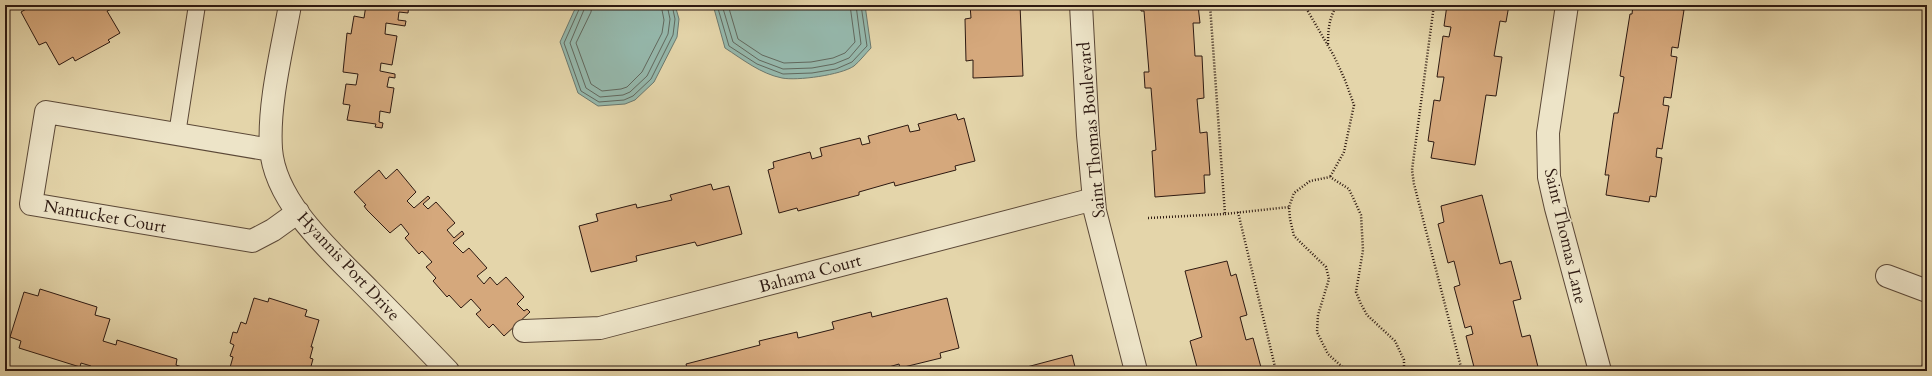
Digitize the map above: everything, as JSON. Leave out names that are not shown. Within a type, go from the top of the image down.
[{"type":"street","name":"Hyannis Port Drive","points":[[290,5],[273,107],[271,150],[280,183],[291,203],[314,233],[448,371]]},
{"type":"street","name":"Saint Thomas Boulevard","points":[[1081,5],[1088,135],[1095,212],[1136,371]]},
{"type":"street","name":"Saint Thomas Lane","points":[[1567,5],[1549,127],[1549,177],[1600,371]]},
{"type":"street","name":"Nantucket Court","points":[[271,150],[46,112],[31,204],[252,241],[273,230],[298,212]]},
{"type":"street","name":"Bahama Court","points":[[524,331],[600,328],[1094,199]]},
{"type":"street","points":[[1887,276],[1927,291]]},
{"type":"lane","points":[[177,134],[197,5]]},
{"type":"path","points":[[1210,5],[1225,214]]},
{"type":"path","points":[[1298,5],[1306,8],[1328,45],[1346,80],[1354,105],[1344,152],[1330,176],[1310,181],[1294,193],[1289,207],[1294,236],[1326,268],[1329,279],[1318,315],[1317,332],[1328,354],[1347,371]]},
{"type":"path","points":[[1328,45],[1328,30],[1334,9],[1338,5]]},
{"type":"path","points":[[1434,5],[1412,170],[1414,184],[1462,371]]},
{"type":"path","points":[[1330,176],[1348,189],[1361,216],[1363,250],[1356,292],[1367,315],[1395,341],[1404,360],[1404,371]]},
{"type":"path","points":[[1148,218],[1225,214],[1289,207]]},
{"type":"path","points":[[1238,212],[1276,371]]},
{"type":"water","points":[[579,5],[675,5],[679,19],[677,37],[654,82],[635,100],[625,104],[598,106],[578,93],[560,42],[574,11]]},
{"type":"water","points":[[713,5],[865,5],[871,48],[854,66],[829,75],[798,79],[774,76],[752,66],[725,48]]},
{"type":"building","points":[[27,5],[110,5],[112,9],[107,11],[120,33],[108,40],[110,42],[75,61],[73,57],[59,65],[46,42],[39,45],[21,12],[28,8]]},
{"type":"building","points":[[366,5],[409,5],[408,13],[399,12],[398,20],[406,21],[405,26],[386,23],[385,34],[397,36],[392,65],[381,63],[380,71],[395,74],[395,78],[389,77],[387,87],[394,88],[390,113],[380,111],[379,122],[383,123],[382,128],[375,127],[376,124],[347,120],[350,105],[343,104],[346,84],[356,85],[358,74],[343,72],[347,33],[351,34],[354,16],[364,18]]},
{"type":"building","points":[[970,5],[1020,5],[1023,76],[973,78],[973,60],[966,61],[965,19],[971,18]]},
{"type":"building","points":[[1140,5],[1198,5],[1200,23],[1193,23],[1195,56],[1202,56],[1204,98],[1197,99],[1200,133],[1207,132],[1210,175],[1204,175],[1205,193],[1155,197],[1152,151],[1156,150],[1151,88],[1145,88],[1144,72],[1149,72],[1144,11],[1141,11]]},
{"type":"building","points":[[1447,5],[1509,5],[1506,22],[1500,21],[1494,56],[1502,57],[1496,96],[1486,95],[1475,165],[1431,158],[1434,142],[1428,141],[1434,100],[1440,101],[1444,77],[1437,77],[1443,36],[1449,37],[1451,27],[1444,26]]},
{"type":"building","points":[[1633,5],[1678,5],[1677,9],[1684,10],[1678,48],[1672,47],[1671,56],[1677,57],[1671,98],[1664,97],[1663,105],[1669,106],[1662,149],[1657,148],[1656,157],[1662,158],[1656,197],[1650,196],[1649,202],[1606,195],[1609,175],[1605,175],[1614,113],[1618,113],[1624,77],[1620,76],[1630,14],[1632,14]]},
{"type":"building","points":[[956,114],[958,120],[964,118],[975,161],[955,166],[956,170],[895,186],[894,182],[859,192],[859,195],[798,211],[797,208],[779,213],[768,170],[774,168],[773,162],[810,152],[812,159],[822,156],[820,148],[860,138],[862,145],[870,143],[868,136],[908,125],[910,132],[920,130],[918,124]]},
{"type":"building","points":[[397,169],[416,192],[407,201],[414,208],[428,196],[430,198],[423,204],[428,209],[436,202],[455,223],[447,230],[454,238],[462,231],[464,234],[453,243],[463,253],[469,248],[487,268],[477,276],[484,284],[490,277],[497,285],[506,277],[524,297],[517,304],[524,311],[527,309],[530,312],[504,336],[493,324],[489,328],[476,314],[481,310],[471,299],[461,308],[449,295],[447,297],[433,281],[436,278],[426,267],[432,262],[422,251],[419,254],[405,238],[409,234],[401,224],[390,233],[367,210],[364,206],[366,205],[354,192],[379,170],[386,179]]},
{"type":"building","points":[[711,184],[713,190],[729,186],[742,234],[697,246],[695,242],[636,256],[637,261],[591,272],[579,226],[598,221],[596,214],[636,204],[637,208],[672,200],[670,195]]},
{"type":"building","points":[[1482,195],[1500,264],[1511,261],[1521,299],[1513,301],[1522,337],[1530,335],[1539,371],[1475,371],[1466,336],[1473,334],[1471,326],[1465,328],[1454,287],[1460,285],[1454,261],[1448,263],[1438,224],[1444,222],[1441,206]]},
{"type":"building","points":[[1227,261],[1231,276],[1236,274],[1247,315],[1240,317],[1246,340],[1253,338],[1262,371],[1198,371],[1190,341],[1202,337],[1185,271]]},
{"type":"building","points":[[40,289],[97,307],[95,315],[110,319],[103,341],[116,345],[117,340],[177,359],[176,365],[185,368],[184,371],[89,371],[91,366],[81,363],[80,367],[19,348],[21,341],[10,337],[24,292],[38,296]]},
{"type":"building","points":[[254,298],[268,302],[269,298],[307,310],[305,316],[319,320],[311,347],[313,347],[310,358],[313,359],[310,370],[229,371],[233,357],[230,356],[234,345],[230,343],[233,332],[237,333],[241,322],[246,324]]},
{"type":"building","points":[[947,298],[959,348],[940,353],[941,358],[900,368],[899,364],[875,371],[688,371],[686,364],[760,345],[759,341],[797,332],[798,338],[834,329],[832,322],[871,312],[872,317]]},
{"type":"building","points":[[1926,347],[1927,371],[1921,371]]},
{"type":"building","points":[[1072,355],[1076,371],[1024,371],[1023,368]]}]
